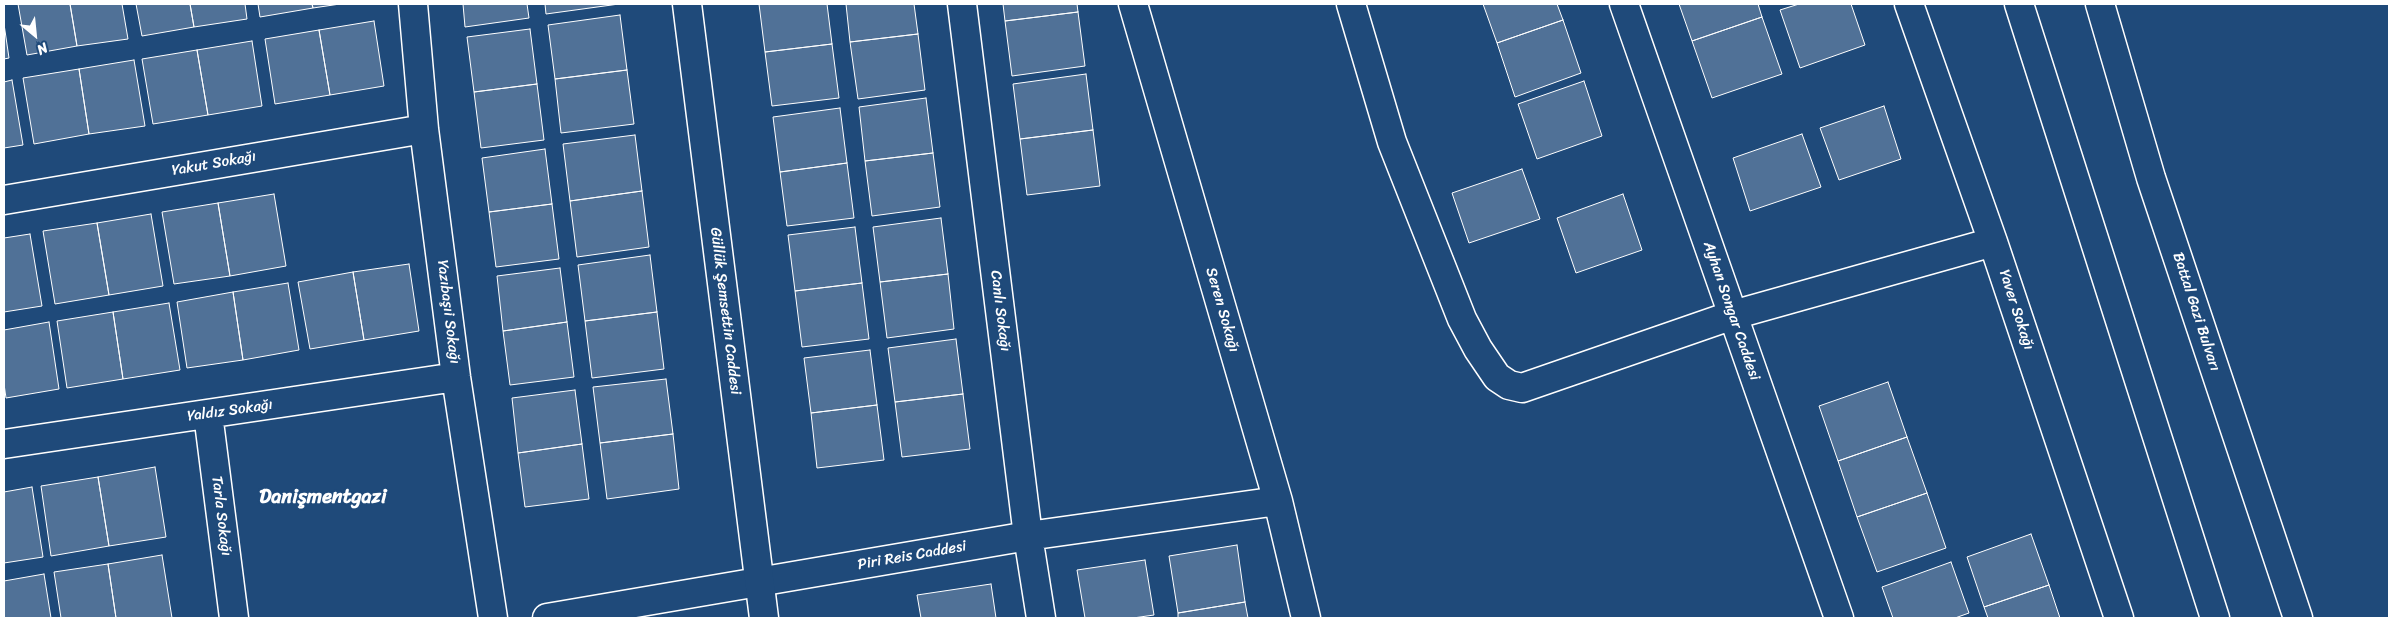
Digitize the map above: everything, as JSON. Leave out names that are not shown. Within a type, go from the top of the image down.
[{"type":"street","name":"Yazıbaşıi Sokağı","points":[[413,4],[424,128],[456,377],[493,618]]},
{"type":"street","name":"Güllük Şemsettin Caddesi","points":[[687,4],[764,618]]},
{"type":"street","name":"Canlı Sokağı","points":[[962,4],[1028,536],[1041,618]]},
{"type":"street","name":"Seren Sokağı","points":[[1133,4],[1278,501],[1306,618]]},
{"type":"street","points":[[1351,4],[1392,142],[1462,319],[1478,349],[1497,377],[1509,385],[1522,388],[1733,315],[1993,242]]},
{"type":"street","name":"Ayhan Songar Caddesi","points":[[1624,4],[1839,618]]},
{"type":"street","name":"Yaver Sokağı","points":[[1909,4],[1993,242],[2119,618]]},
{"type":"street","points":[[2019,4],[2215,618]]},
{"type":"street","name":"Battal Gazi Bulvarı","points":[[2100,4],[2154,187],[2298,618]]},
{"type":"street","name":"Yakut Sokağı","points":[[4,200],[424,128]]},
{"type":"street","name":"Yaldız Sokağı","points":[[4,444],[456,377]]},
{"type":"street","name":"Tarla Sokağı","points":[[208,414],[234,618]]},
{"type":"street","name":"Piri Reis Caddesi","points":[[548,618],[1028,536],[1278,501]]},
{"type":"building","points":[[18,4],[70,4],[77,46],[27,55]]},
{"type":"building","points":[[70,4],[122,4],[128,39],[77,46]]},
{"type":"building","points":[[136,4],[190,4],[194,27],[142,36]]},
{"type":"building","points":[[190,4],[245,4],[247,19],[194,27]]},
{"type":"building","points":[[258,4],[312,4],[313,8],[260,17]]},
{"type":"building","points":[[312,4],[340,4],[313,8]]},
{"type":"building","points":[[463,4],[527,4],[529,18],[465,27]]},
{"type":"building","points":[[545,4],[619,4],[546,14]]},
{"type":"building","points":[[759,4],[827,4],[832,44],[765,52]]},
{"type":"building","points":[[846,4],[914,4],[918,34],[850,42]]},
{"type":"building","points":[[1003,4],[1077,4],[1078,12],[1005,21]]},
{"type":"building","points":[[1483,4],[1557,4],[1563,20],[1497,43]]},
{"type":"building","points":[[1679,4],[1758,4],[1762,17],[1692,41]]},
{"type":"building","points":[[1799,4],[1851,4],[1865,45],[1800,68],[1780,10]]},
{"type":"building","points":[[1078,12],[1085,66],[1012,76],[1005,21]]},
{"type":"building","points":[[620,15],[627,70],[555,79],[548,25]]},
{"type":"building","points":[[1762,17],[1782,74],[1712,98],[1692,41]]},
{"type":"building","points":[[1563,20],[1581,73],[1515,97],[1497,43]]},
{"type":"building","points":[[374,21],[384,86],[330,95],[319,30]]},
{"type":"building","points":[[4,24],[9,58],[4,59]]},
{"type":"building","points":[[530,29],[537,84],[474,92],[467,37]]},
{"type":"building","points":[[319,30],[330,95],[275,104],[265,39]]},
{"type":"building","points":[[918,34],[925,90],[858,99],[850,42]]},
{"type":"building","points":[[252,41],[262,106],[208,115],[197,50]]},
{"type":"building","points":[[832,44],[839,98],[772,106],[765,52]]},
{"type":"building","points":[[197,50],[208,115],[153,124],[142,59]]},
{"type":"building","points":[[134,60],[145,126],[89,134],[79,69]]},
{"type":"building","points":[[79,69],[89,134],[34,144],[23,78]]},
{"type":"building","points":[[627,70],[634,124],[561,133],[555,79]]},
{"type":"building","points":[[1086,74],[1093,130],[1020,139],[1013,84]]},
{"type":"building","points":[[12,80],[23,145],[4,148],[4,82]]},
{"type":"building","points":[[1584,81],[1602,136],[1537,159],[1518,104]]},
{"type":"building","points":[[537,84],[544,140],[481,148],[474,92]]},
{"type":"building","points":[[926,98],[933,153],[865,161],[859,107]]},
{"type":"building","points":[[1884,106],[1901,159],[1839,180],[1820,128]]},
{"type":"building","points":[[840,108],[847,163],[780,172],[773,117]]},
{"type":"building","points":[[1093,130],[1100,186],[1027,195],[1020,139]]},
{"type":"building","points":[[1802,134],[1821,187],[1750,211],[1733,158]]},
{"type":"building","points":[[635,135],[642,191],[570,201],[563,144]]},
{"type":"building","points":[[545,149],[552,204],[489,212],[482,158]]},
{"type":"building","points":[[933,153],[940,207],[872,216],[865,161]]},
{"type":"building","points":[[847,163],[854,218],[787,226],[780,172]]},
{"type":"building","points":[[1522,169],[1540,219],[1469,243],[1452,193]]},
{"type":"building","points":[[642,191],[649,247],[577,257],[570,201]]},
{"type":"building","points":[[274,194],[286,266],[230,276],[218,203]]},
{"type":"building","points":[[1623,194],[1642,250],[1576,273],[1557,218]]},
{"type":"building","points":[[218,203],[230,276],[174,284],[162,212]]},
{"type":"building","points":[[552,204],[559,259],[496,267],[489,212]]},
{"type":"building","points":[[151,214],[163,286],[109,295],[97,223]]},
{"type":"building","points":[[941,218],[948,274],[880,282],[873,227]]},
{"type":"building","points":[[97,223],[109,295],[55,304],[43,231]]},
{"type":"building","points":[[855,227],[862,283],[795,291],[788,235]]},
{"type":"building","points":[[30,234],[42,306],[4,312],[4,238]]},
{"type":"building","points":[[650,255],[657,312],[585,321],[578,265]]},
{"type":"building","points":[[409,264],[419,331],[364,340],[353,272]]},
{"type":"building","points":[[560,268],[567,322],[503,331],[497,276]]},
{"type":"building","points":[[353,272],[364,340],[310,349],[298,282]]},
{"type":"building","points":[[948,274],[954,329],[887,338],[880,282]]},
{"type":"building","points":[[288,283],[299,350],[243,360],[233,292]]},
{"type":"building","points":[[862,283],[869,339],[802,347],[795,291]]},
{"type":"building","points":[[233,292],[243,360],[187,368],[177,302]]},
{"type":"building","points":[[169,303],[180,370],[123,379],[113,312]]},
{"type":"building","points":[[113,312],[123,379],[67,388],[57,321]]},
{"type":"building","points":[[657,312],[664,369],[592,378],[585,321]]},
{"type":"building","points":[[49,322],[59,389],[6,398],[4,384],[4,330]]},
{"type":"building","points":[[567,322],[574,377],[510,385],[503,331]]},
{"type":"building","points":[[956,339],[963,394],[895,402],[888,348]]},
{"type":"building","points":[[870,350],[877,405],[811,413],[804,358]]},
{"type":"building","points":[[666,379],[673,434],[600,443],[593,387]]},
{"type":"building","points":[[1888,382],[1907,437],[1838,461],[1819,406]]},
{"type":"building","points":[[575,390],[582,444],[518,453],[512,398]]},
{"type":"building","points":[[963,394],[970,449],[902,457],[895,402]]},
{"type":"building","points":[[877,405],[884,460],[817,468],[811,413]]},
{"type":"building","points":[[673,434],[679,489],[607,499],[600,443]]},
{"type":"building","points":[[1907,437],[1927,493],[1857,517],[1838,461]]},
{"type":"building","points":[[582,444],[589,499],[525,507],[518,453]]},
{"type":"building","points":[[155,467],[166,537],[109,546],[98,477]]},
{"type":"building","points":[[98,477],[109,546],[51,556],[41,486]]},
{"type":"building","points":[[32,487],[43,557],[4,563],[4,492]]},
{"type":"building","points":[[1927,493],[1946,548],[1877,572],[1857,517]]},
{"type":"building","points":[[2031,534],[2049,585],[1984,607],[1967,557]]},
{"type":"building","points":[[1237,545],[1245,602],[1178,613],[1169,556]]},
{"type":"building","points":[[162,555],[172,618],[116,618],[108,564]]},
{"type":"building","points":[[1145,560],[1154,615],[1133,618],[1085,618],[1077,570]]},
{"type":"building","points":[[1951,562],[1969,613],[1955,618],[1893,618],[1882,587]]},
{"type":"building","points":[[108,564],[116,618],[61,618],[54,572]]},
{"type":"building","points":[[44,574],[51,618],[4,618],[4,581]]},
{"type":"building","points":[[991,584],[996,618],[921,618],[917,595]]},
{"type":"building","points":[[2049,585],[2060,618],[1988,618],[1984,607]]},
{"type":"building","points":[[1245,602],[1248,618],[1178,618],[1178,613]]},
{"type":"district","name":"Danişmentgazi","points":[[323,498]]}]
